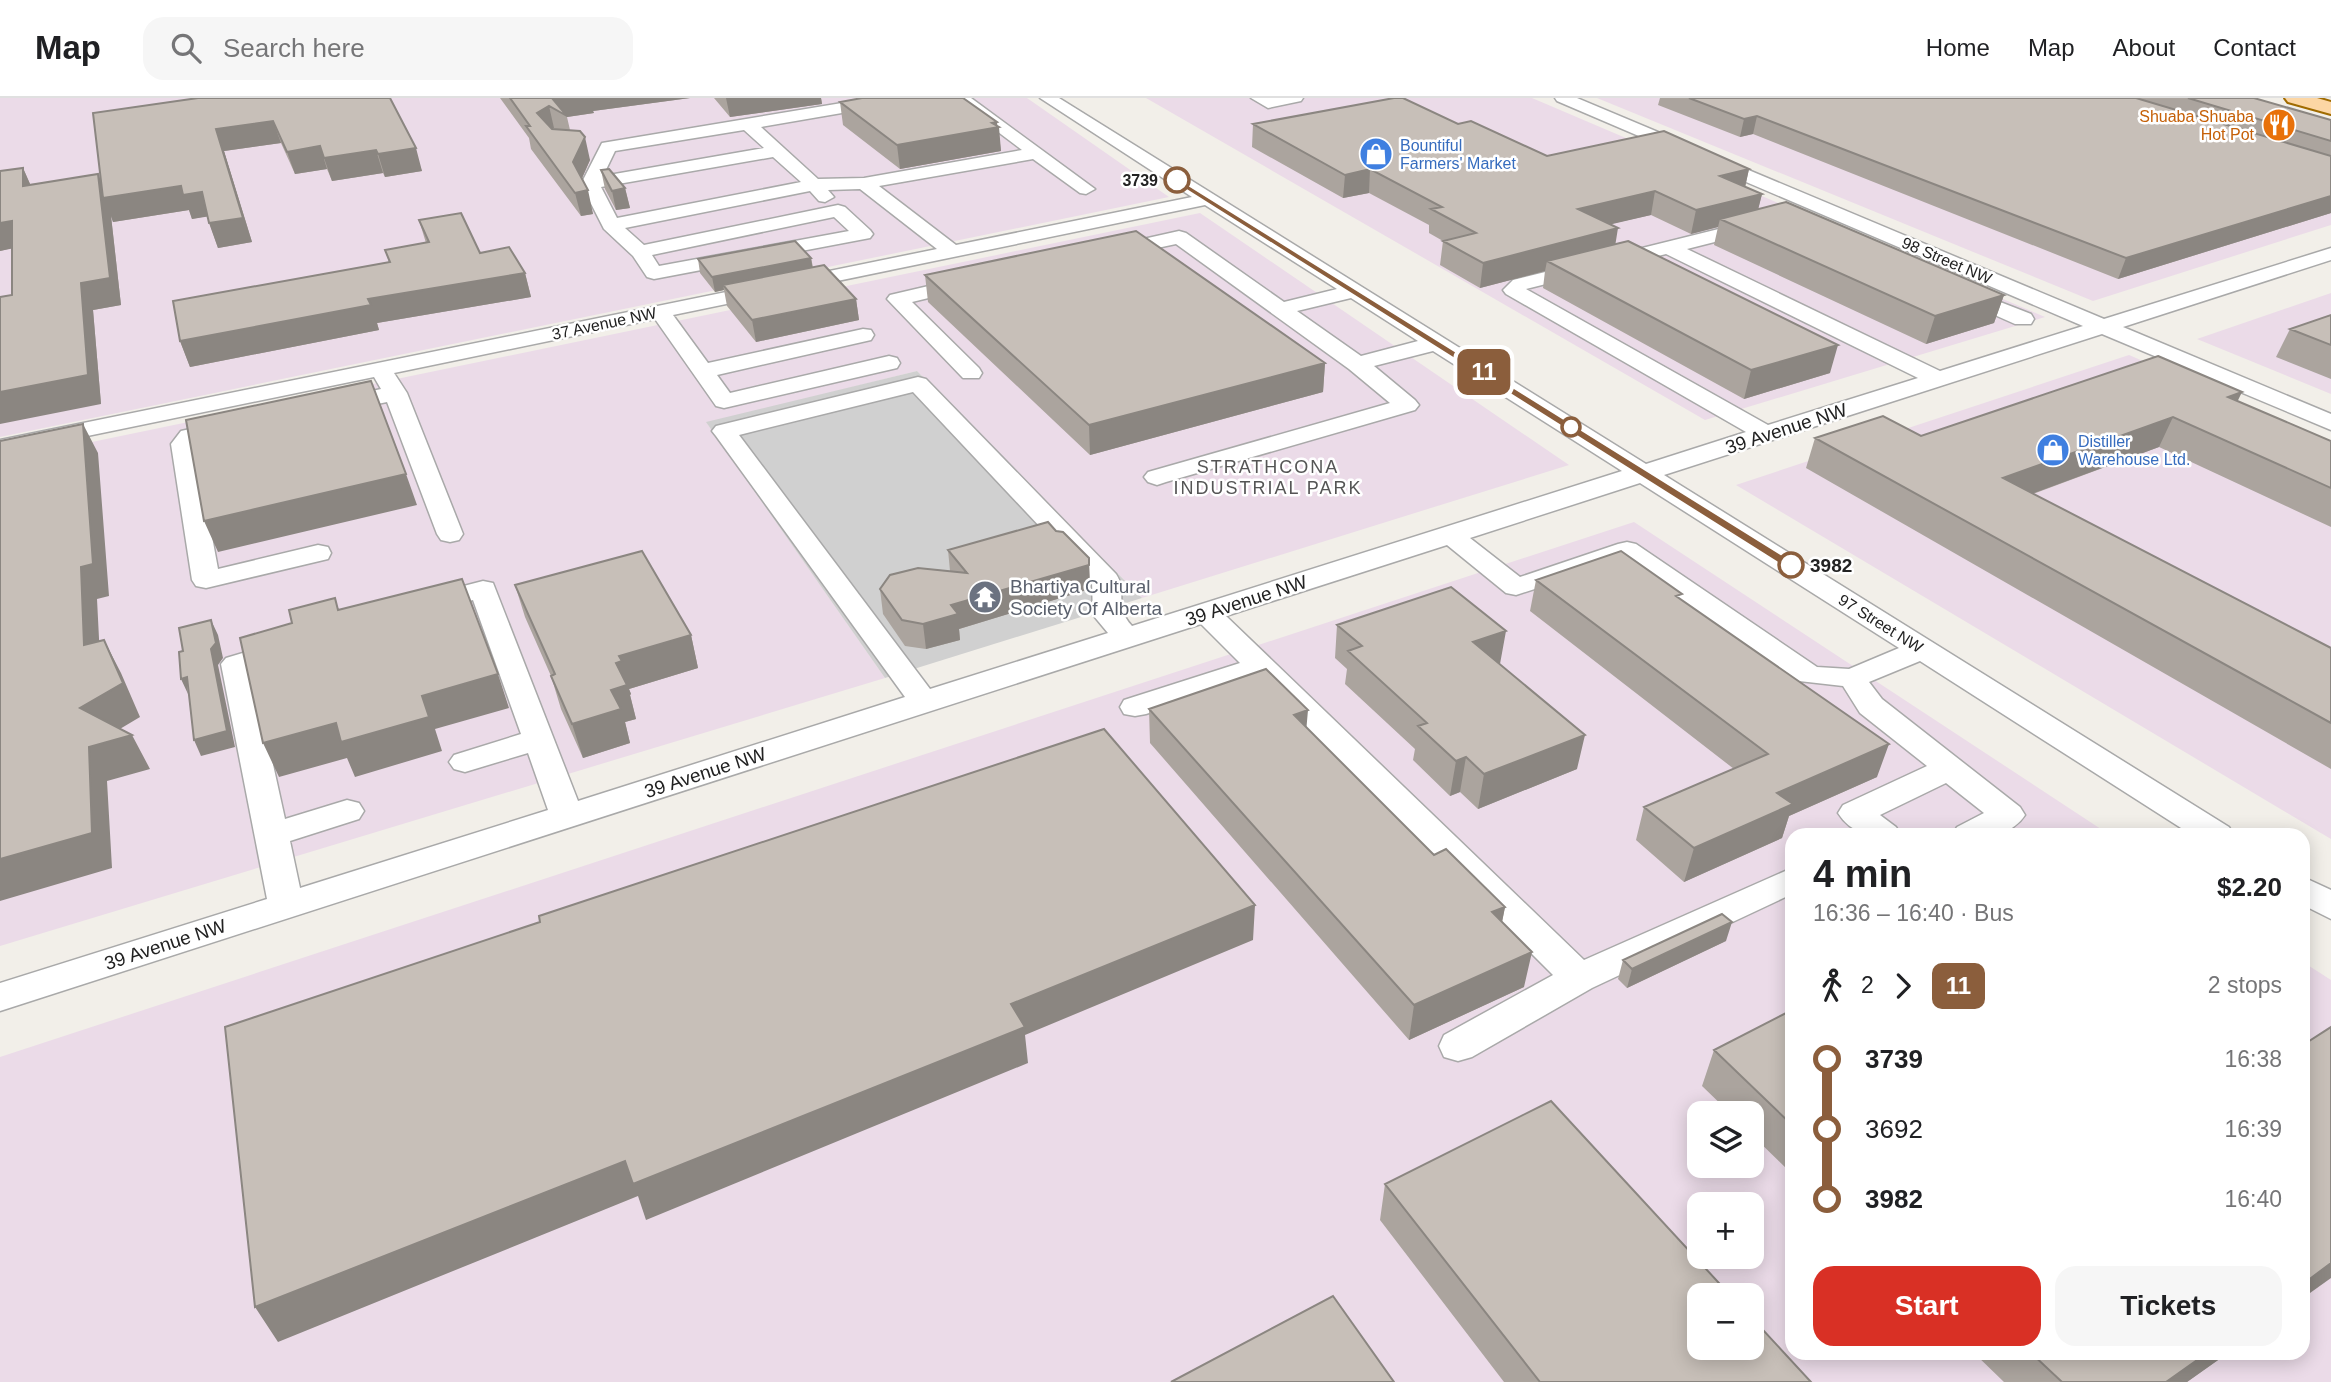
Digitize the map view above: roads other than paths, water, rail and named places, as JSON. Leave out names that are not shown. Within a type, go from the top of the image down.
[{"type":"main road","points":[[2295,98],[2331,108]]},
{"type":"street","points":[[587,146],[608,148],[900,98]]},
{"type":"street","points":[[961,98],[1086,189]]},
{"type":"street","name":"97 Street NW","points":[[1048,98],[2206,828]]},
{"type":"street","points":[[1259,98],[1268,103],[1295,98]]},
{"type":"street","name":"98 Street NW","points":[[1563,98],[2331,422]]},
{"type":"street","points":[[590,184],[611,225],[640,252],[654,273],[863,234],[748,124]]},
{"type":"street","points":[[590,184],[608,148]]},
{"type":"street","points":[[590,184],[777,151]]},
{"type":"street","points":[[611,225],[814,185],[864,183],[1037,153]]},
{"type":"street","points":[[864,183],[953,251]]},
{"type":"street","name":"37 Avenue NW","points":[[0,447],[953,251],[983,262],[1144,212],[1207,199]]},
{"type":"street","points":[[1799,215],[1824,209]]},
{"type":"street","points":[[640,252],[838,211]]},
{"type":"street","points":[[1144,212],[1357,364],[1407,405],[1157,477]]},
{"type":"street","points":[[1766,434],[1513,290],[1520,284],[1774,221]]},
{"type":"street","points":[[1087,257],[1179,237]]},
{"type":"street","points":[[1668,247],[1938,379]]},
{"type":"street","name":"39 Avenue NW","points":[[0,997],[2331,254]]},
{"type":"street","points":[[971,373],[897,299],[983,262]]},
{"type":"street","points":[[1938,283],[2023,319]]},
{"type":"street","points":[[1282,309],[1354,291]]},
{"type":"street","points":[[1989,304],[2025,293]]},
{"type":"street","points":[[660,312],[724,401],[889,363]]},
{"type":"street","points":[[703,370],[863,335]]},
{"type":"street","points":[[1357,364],[1436,343]]},
{"type":"street","points":[[381,369],[395,393],[450,534]]},
{"type":"street","points":[[924,702],[724,431],[918,384],[1106,580],[1107,615],[1128,638]]},
{"type":"street","points":[[313,410],[395,393]]},
{"type":"street","points":[[187,408],[190,436]]},
{"type":"street","points":[[217,430],[190,436],[183,444],[206,580],[318,553]]},
{"type":"street","points":[[1450,535],[1516,587],[1628,550],[1810,675],[1852,678],[1923,649]]},
{"type":"street","points":[[409,609],[482,589],[568,816]]},
{"type":"street","points":[[1206,612],[1578,978]]},
{"type":"street","points":[[276,652],[236,664],[286,906]]},
{"type":"street","points":[[1135,707],[1261,666]]},
{"type":"street","points":[[1852,678],[1871,706],[2008,815],[1983,828]]},
{"type":"street","points":[[465,762],[537,739]]},
{"type":"street","points":[[1875,828],[1855,813],[1948,769]]},
{"type":"street","points":[[271,835],[347,811]]},
{"type":"street","points":[[1458,1046],[1578,978],[1785,883]]},
{"type":"street","points":[[2310,893],[2331,906]]},
{"type":"place","name":"Shuaba Shuaba Hot Pot","points":[[2279,125]]},
{"type":"place","name":"Bountiful Farmers' Market","points":[[1376,154]]},
{"type":"place","name":"3739","points":[[1177,180]]},
{"type":"place","name":"Distiller Warehouse Ltd.","points":[[2053,450]]},
{"type":"place","name":"3982","points":[[1791,565]]},
{"type":"place","name":"Bhartiya Cultural Society Of Alberta","points":[[985,597]]},
{"type":"district","name":"STRATHCONA INDUSTRIAL PARK","points":[[1268,477]]}]
